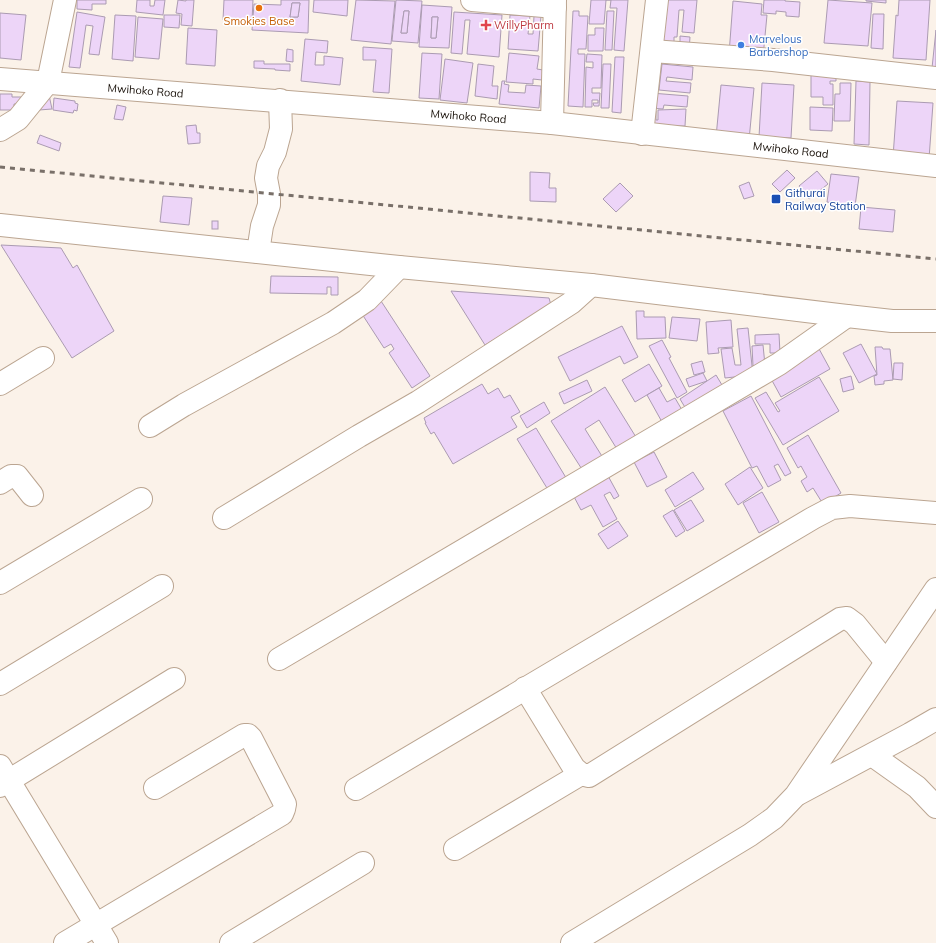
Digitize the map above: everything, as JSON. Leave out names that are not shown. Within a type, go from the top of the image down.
[{"type":"street","points":[[0,130],[18,119],[48,82],[65,0]]},
{"type":"street","points":[[472,0],[555,4],[552,123]]},
{"type":"street","points":[[642,134],[657,0]]},
{"type":"street","points":[[652,51],[773,60],[936,78]]},
{"type":"street","name":"Mwihoko Road","points":[[0,79],[280,100],[552,123],[936,166]]},
{"type":"street","points":[[258,252],[262,226],[269,205],[269,194],[266,178],[268,166],[275,152],[281,129],[280,100]]},
{"type":"street","points":[[0,225],[399,268],[591,286],[847,316],[892,320],[936,321]]},
{"type":"street","points":[[150,426],[184,405],[333,323],[367,300],[399,268]]},
{"type":"street","points":[[224,518],[418,402],[570,303],[591,286]]},
{"type":"street","points":[[278,659],[779,364],[847,316]]},
{"type":"street","points":[[0,384],[43,358]]},
{"type":"street","points":[[0,483],[11,476],[17,476],[32,495]]},
{"type":"street","points":[[0,583],[141,499]]},
{"type":"street","points":[[356,789],[832,508],[850,506],[936,513]]},
{"type":"street","points":[[0,684],[162,586]]},
{"type":"street","points":[[572,943],[750,835],[774,818],[796,795],[936,589]]},
{"type":"street","points":[[525,688],[574,768],[581,774],[588,776],[840,619],[848,618],[855,624],[886,662]]},
{"type":"street","points":[[107,943],[3,778],[174,679]]},
{"type":"street","points":[[796,795],[936,719]]},
{"type":"street","points":[[65,943],[282,814],[285,804],[251,738],[248,735],[244,735],[155,788]]},
{"type":"street","points":[[872,755],[917,787],[936,807]]},
{"type":"street","points":[[455,849],[581,774]]},
{"type":"street","points":[[231,943],[363,863]]},
{"type":"building","points":[[77,0],[106,0],[106,4],[92,4],[92,10],[77,9]]},
{"type":"building","points":[[137,0],[150,0],[150,6],[154,6],[155,0],[165,0],[163,15],[136,12]]},
{"type":"building","points":[[178,0],[194,0],[192,26],[181,25],[182,14],[176,13]]},
{"type":"building","points":[[224,0],[253,0],[252,21],[223,20]]},
{"type":"building","points":[[281,0],[309,0],[308,33],[252,30],[254,4],[281,5]],"holes":[[[292,3],[300,3],[298,17],[290,17]]]},
{"type":"building","points":[[314,0],[348,0],[347,16],[313,12]]},
{"type":"building","points":[[356,0],[395,1],[391,44],[351,40]]},
{"type":"building","points":[[396,0],[422,1],[418,43],[392,41]],"holes":[[[404,11],[409,11],[407,33],[401,33]]]},
{"type":"building","points":[[591,0],[606,0],[604,24],[589,24]]},
{"type":"building","points":[[611,0],[628,0],[624,51],[614,50],[617,8],[610,8]]},
{"type":"building","points":[[662,0],[697,0],[694,33],[682,32],[684,10],[679,10],[677,37],[674,37],[674,42],[680,42],[680,36],[690,37],[689,51],[658,48]]},
{"type":"building","points":[[764,0],[800,2],[799,17],[786,16],[786,12],[776,11],[776,14],[763,13]]},
{"type":"building","points":[[828,0],[872,3],[868,46],[824,43]]},
{"type":"building","points":[[886,0],[886,3],[866,1]]},
{"type":"building","points":[[899,0],[930,0],[926,60],[893,58],[896,15],[898,16]]},
{"type":"building","points":[[733,1],[762,4],[761,15],[767,15],[763,57],[729,54]]},
{"type":"building","points":[[292,3],[300,3],[298,17],[290,17]]},
{"type":"building","points":[[422,5],[452,7],[449,48],[419,47]],"holes":[[[432,17],[438,17],[436,38],[431,38]]]},
{"type":"building","points":[[404,11],[409,11],[407,33],[401,33]]},
{"type":"building","points":[[573,11],[579,11],[579,16],[588,16],[586,49],[578,49],[578,54],[585,54],[583,107],[568,106]]},
{"type":"building","points":[[607,11],[614,11],[612,50],[605,50]]},
{"type":"building","points":[[77,12],[105,17],[99,55],[89,54],[93,26],[86,25],[80,68],[69,67]]},
{"type":"building","points":[[454,12],[502,15],[499,57],[467,54],[470,20],[465,20],[462,54],[451,53]]},
{"type":"building","points":[[0,13],[26,15],[21,60],[0,58]]},
{"type":"building","points":[[873,14],[884,14],[883,49],[871,48]]},
{"type":"building","points":[[115,15],[136,16],[133,61],[112,59]]},
{"type":"building","points":[[164,15],[180,15],[179,28],[164,27]]},
{"type":"building","points":[[510,15],[530,16],[528,34],[533,34],[534,16],[541,16],[538,51],[508,49]]},
{"type":"building","points":[[138,17],[163,19],[159,59],[135,57]]},
{"type":"building","points":[[432,17],[438,17],[436,38],[431,38]]},
{"type":"building","points":[[188,28],[217,30],[215,66],[186,64]]},
{"type":"building","points":[[595,28],[604,28],[603,51],[588,51],[588,35],[595,35]]},
{"type":"building","points":[[936,30],[936,69],[932,68]]},
{"type":"building","points":[[305,39],[328,41],[327,53],[316,52],[315,65],[324,65],[324,56],[343,58],[340,85],[301,81]]},
{"type":"building","points":[[363,47],[392,49],[389,93],[373,92],[376,60],[363,60]]},
{"type":"building","points":[[287,49],[293,50],[293,62],[286,61]]},
{"type":"building","points":[[422,53],[442,54],[439,99],[419,98]]},
{"type":"building","points":[[509,53],[539,56],[537,69],[543,70],[542,80],[533,79],[533,84],[506,82]]},
{"type":"building","points":[[587,54],[602,55],[601,88],[592,88],[592,93],[600,93],[599,106],[594,106],[593,103],[598,103],[598,100],[592,100],[592,107],[585,107],[586,67],[593,68],[593,62],[586,62]]},
{"type":"building","points":[[615,57],[624,57],[621,113],[612,112]]},
{"type":"building","points":[[445,59],[473,63],[467,103],[440,100]]},
{"type":"building","points":[[254,61],[264,61],[264,64],[290,64],[290,71],[254,68]]},
{"type":"building","points":[[478,64],[494,66],[492,86],[498,86],[497,99],[475,96]]},
{"type":"building","points":[[603,64],[611,64],[609,108],[601,108]]},
{"type":"building","points":[[662,64],[693,67],[692,80],[667,77],[666,81],[691,83],[690,93],[659,90]]},
{"type":"building","points":[[811,73],[836,73],[836,81],[830,81],[830,84],[833,84],[833,105],[823,105],[823,97],[811,97]]},
{"type":"building","points":[[502,81],[505,81],[504,84],[509,85],[508,92],[525,93],[526,85],[541,86],[539,108],[499,104]]},
{"type":"building","points":[[856,81],[870,82],[869,145],[854,144]]},
{"type":"building","points":[[762,83],[794,85],[791,138],[759,137]]},
{"type":"building","points":[[840,83],[851,83],[850,121],[834,121],[835,94],[840,94]]},
{"type":"building","points":[[721,85],[754,88],[749,140],[716,137]]},
{"type":"building","points":[[651,93],[688,96],[687,107],[664,105],[663,109],[650,108]]},
{"type":"building","points":[[0,94],[12,94],[12,97],[21,97],[21,104],[14,104],[14,110],[0,110]]},
{"type":"building","points":[[49,95],[52,109],[39,110]]},
{"type":"building","points":[[54,98],[75,101],[75,103],[78,104],[77,111],[74,110],[73,113],[53,110]]},
{"type":"building","points":[[897,101],[933,103],[929,159],[893,157]]},
{"type":"building","points":[[117,105],[126,107],[123,120],[114,119]]},
{"type":"building","points":[[810,107],[833,108],[832,131],[810,130]]},
{"type":"building","points":[[686,109],[685,126],[648,126],[648,111],[656,111],[656,120],[658,120],[658,110]]},
{"type":"building","points":[[196,125],[197,133],[200,133],[200,143],[188,144],[186,126]]},
{"type":"building","points":[[40,135],[61,143],[59,151],[37,143]]},
{"type":"building","points":[[787,170],[795,178],[780,192],[772,184]]},
{"type":"building","points":[[817,171],[828,184],[809,199],[799,186]]},
{"type":"building","points":[[530,172],[550,173],[549,188],[556,188],[556,202],[530,201]]},
{"type":"building","points":[[831,174],[859,177],[855,206],[827,202]]},
{"type":"building","points":[[749,182],[754,196],[744,199],[739,186]]},
{"type":"building","points":[[620,183],[633,196],[616,212],[603,199]]},
{"type":"building","points":[[163,196],[192,198],[189,225],[160,222]]},
{"type":"building","points":[[861,207],[895,210],[893,232],[859,229]]},
{"type":"building","points":[[212,221],[218,221],[218,229],[212,229]]},
{"type":"building","points":[[1,245],[61,248],[73,268],[77,265],[114,331],[72,358]]},
{"type":"building","points":[[271,276],[338,277],[338,295],[331,295],[331,287],[327,287],[327,294],[270,293]]},
{"type":"building","points":[[451,291],[549,298],[551,305],[485,345]]},
{"type":"building","points":[[381,301],[430,376],[412,388],[389,353],[394,349],[391,344],[384,348],[362,314]]},
{"type":"building","points":[[636,311],[644,311],[644,317],[665,317],[666,338],[637,339]]},
{"type":"building","points":[[672,317],[700,319],[697,341],[669,338]]},
{"type":"building","points":[[731,320],[733,347],[718,348],[719,353],[708,354],[706,322]]},
{"type":"building","points":[[622,326],[638,357],[624,364],[620,356],[570,381],[558,357]]},
{"type":"building","points":[[748,328],[753,375],[725,378],[721,349],[732,348],[735,365],[741,365],[737,329]]},
{"type":"building","points":[[779,334],[780,353],[770,353],[770,344],[755,344],[755,335]]},
{"type":"building","points":[[662,340],[671,357],[669,358],[687,392],[677,398],[649,346]]},
{"type":"building","points":[[861,344],[877,374],[859,383],[843,353]]},
{"type":"building","points":[[763,345],[765,365],[753,366],[752,346]]},
{"type":"building","points":[[818,347],[830,369],[781,397],[769,375]]},
{"type":"building","points":[[875,347],[890,349],[893,380],[884,381],[884,384],[875,385],[874,376],[877,375]]},
{"type":"building","points":[[702,361],[705,372],[694,375],[691,364]]},
{"type":"building","points":[[894,363],[903,363],[902,380],[893,379]]},
{"type":"building","points":[[649,364],[662,386],[635,402],[622,380]]},
{"type":"building","points":[[703,373],[707,381],[689,387],[686,379]]},
{"type":"building","points":[[716,375],[722,385],[686,409],[680,399]]},
{"type":"building","points":[[851,376],[854,389],[843,392],[840,379]]},
{"type":"building","points":[[819,377],[839,411],[783,445],[755,398],[766,392],[778,412],[780,411],[775,403]]},
{"type":"building","points":[[587,380],[592,391],[564,404],[559,393]]},
{"type":"building","points":[[482,384],[488,394],[498,388],[504,398],[510,395],[520,412],[511,417],[517,427],[453,464],[434,432],[431,434],[424,418]]},
{"type":"building","points":[[605,387],[639,442],[620,454],[599,420],[585,429],[605,461],[585,474],[551,421]]},
{"type":"building","points":[[659,388],[667,402],[675,398],[682,410],[662,422],[647,395]]},
{"type":"building","points":[[751,396],[791,473],[785,476],[778,464],[774,466],[781,480],[768,487],[757,466],[752,468],[723,411]]},
{"type":"building","points":[[544,402],[550,413],[527,428],[520,416]]},
{"type":"building","points":[[536,428],[568,481],[550,493],[517,439]]},
{"type":"building","points":[[808,435],[841,493],[823,504],[813,488],[807,492],[801,481],[807,477],[801,466],[798,468],[787,448]]},
{"type":"building","points":[[654,452],[667,477],[647,487],[634,462]]},
{"type":"building","points":[[750,467],[763,488],[738,505],[725,484]]},
{"type":"building","points":[[693,472],[704,489],[675,507],[665,490]]},
{"type":"building","points":[[607,474],[619,496],[614,499],[610,492],[604,495],[617,519],[603,527],[591,505],[581,510],[572,493]]},
{"type":"building","points":[[762,492],[779,522],[759,533],[743,503]]},
{"type":"building","points":[[691,500],[704,521],[687,531],[674,510]]},
{"type":"building","points":[[673,510],[685,531],[676,537],[663,516]]},
{"type":"building","points":[[618,521],[628,536],[608,549],[598,534]]},
{"type":"railway","points":[[0,167],[936,259]]},
{"type":"place","name":"Smokies Base","points":[[259,8]]},
{"type":"place","name":"WillyPharm","points":[[486,25]]},
{"type":"place","name":"Marvelous Barbershop","points":[[741,45]]},
{"type":"place","name":"Githurai Railway Station","points":[[776,199]]}]
